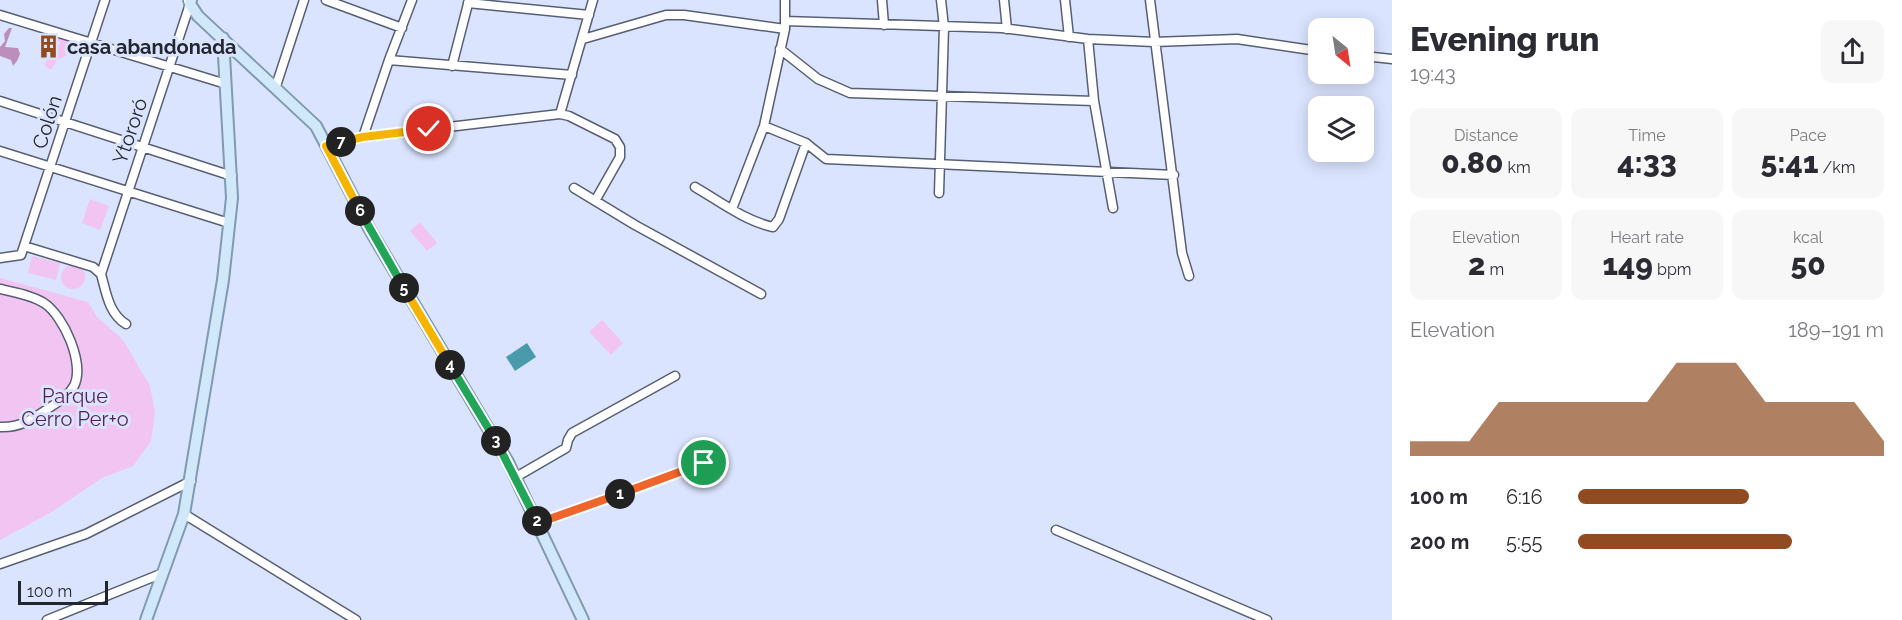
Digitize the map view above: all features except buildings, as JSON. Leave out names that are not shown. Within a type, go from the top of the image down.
[{"type":"main road","points":[[190,1],[198,16],[276,86],[316,126],[370,230],[516,477],[583,620]]},
{"type":"main road","points":[[150,618],[184,514],[223,280],[232,198],[232,176],[223,38]]},
{"type":"street","name":"Colón","points":[[22,250],[105,0]]},
{"type":"street","points":[[276,86],[304,0]]},
{"type":"street","points":[[327,0],[402,28]]},
{"type":"street","points":[[363,137],[412,0]]},
{"type":"street","points":[[560,114],[593,0]]},
{"type":"street","points":[[732,209],[764,126],[785,25],[785,0]]},
{"type":"street","points":[[882,0],[884,25]]},
{"type":"street","points":[[939,193],[944,27],[940,0]]},
{"type":"street","points":[[1004,0],[1007,29]]},
{"type":"street","points":[[1065,0],[1069,37]]},
{"type":"street","points":[[1150,0],[1174,175],[1182,253],[1189,276]]},
{"type":"street","name":"Ytororó","points":[[101,274],[190,1]]},
{"type":"street","points":[[452,66],[469,2],[589,15]]},
{"type":"street","points":[[0,15],[226,84]]},
{"type":"street","points":[[583,39],[666,15],[684,15],[785,25],[1007,29],[1088,39],[1154,42],[1237,39],[1308,50]]},
{"type":"street","points":[[1088,39],[1094,101],[1113,208]]},
{"type":"street","points":[[780,49],[818,79],[850,93],[1094,101]]},
{"type":"street","points":[[1374,57],[1392,59]]},
{"type":"street","points":[[389,60],[572,75]]},
{"type":"street","points":[[0,101],[232,176]]},
{"type":"street","points":[[326,146],[363,137],[560,114],[569,116],[615,139],[620,147],[620,157],[595,201]]},
{"type":"street","points":[[764,126],[806,143],[826,159],[1174,175]]},
{"type":"street","points":[[695,187],[732,209],[773,227],[779,219],[806,143]]},
{"type":"street","points":[[0,151],[229,223]]},
{"type":"street","points":[[574,188],[635,225],[761,294]]},
{"type":"street","points":[[0,258],[22,250],[93,267],[101,274],[110,305],[117,319],[126,324]]},
{"type":"street","points":[[0,289],[34,298],[45,303],[54,312],[67,333],[77,367],[74,386],[67,395],[18,427],[0,427]]},
{"type":"street","points":[[516,477],[566,448],[573,433],[675,376]]},
{"type":"street","points":[[538,523],[704,463]]},
{"type":"street","points":[[0,564],[86,534],[190,481]]},
{"type":"street","points":[[184,514],[356,620]]},
{"type":"street","points":[[1056,530],[1267,620]]},
{"type":"street","points":[[47,620],[163,573]]},
{"type":"green space","points":[[60,36],[76,42],[75,45],[68,45],[66,56],[57,60],[52,69],[48,69],[45,65],[56,45],[59,48],[58,45],[61,43],[55,39],[59,39]]},
{"type":"green space","points":[[90,199],[109,206],[100,230],[82,223]]},
{"type":"green space","points":[[420,222],[437,243],[427,251],[410,231]]},
{"type":"green space","points":[[32,256],[60,263],[56,280],[28,273]]},
{"type":"green space","points":[[73,265],[82,268],[85,277],[82,286],[73,289],[64,286],[61,277],[64,268]]},
{"type":"green space","name":"Parque Cerro Per+o","points":[[0,278],[88,302],[97,317],[123,340],[150,386],[155,412],[151,441],[133,466],[102,478],[50,513],[0,540]]},
{"type":"green space","points":[[602,320],[623,343],[611,355],[589,332]]},
{"type":"shaded area","points":[[12,28],[5,47],[18,48],[20,54],[13,66],[11,60],[0,56],[0,47],[5,41],[4,34]]},
{"type":"water","points":[[527,343],[536,357],[515,371],[506,357]]},
{"type":"place","name":"casa abandonada","points":[[49,47]]},
{"type":"route","points":[[429,129],[363,137],[326,146],[370,230],[508,462],[538,523],[704,463]]}]
